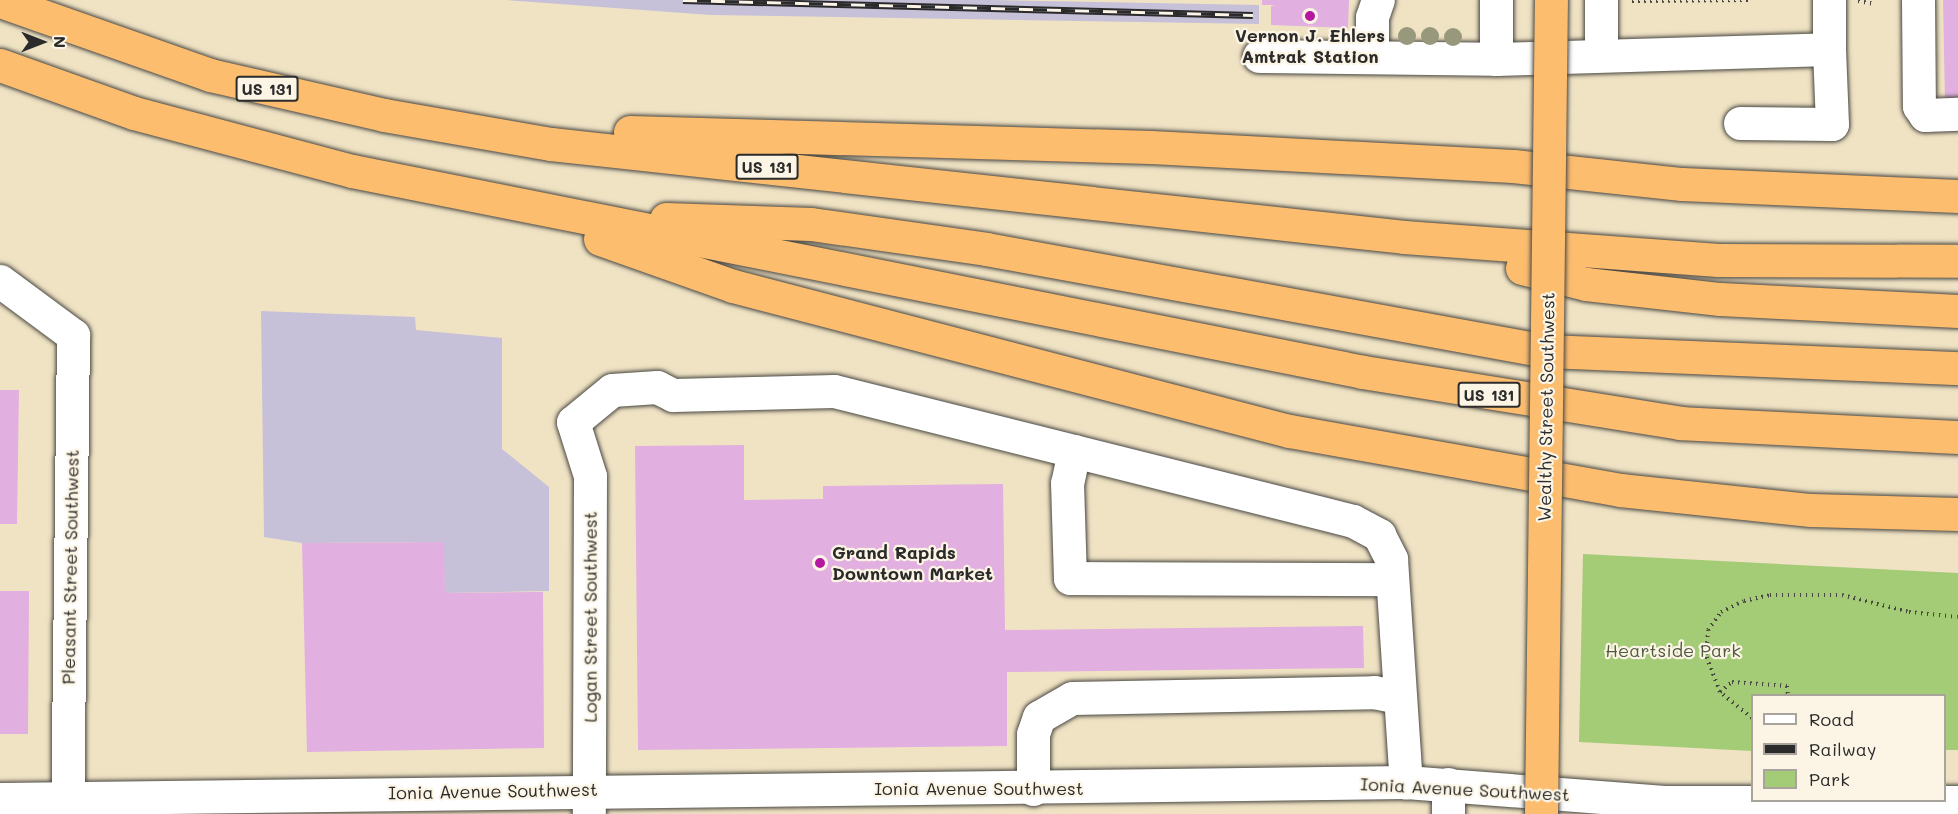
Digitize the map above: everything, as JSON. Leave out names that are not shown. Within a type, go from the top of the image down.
[{"type":"main road","name":"Wealthy Street Southwest","points":[[1541,814],[1551,0]]},
{"type":"main road","name":"US 131","points":[[0,1],[102,40],[210,75],[436,125],[551,144],[1404,237],[1718,260],[1958,261]]},
{"type":"main road","name":"US 131","points":[[4,67],[209,136],[497,201],[1558,408],[1762,431],[1958,437]]},
{"type":"main road","points":[[436,125],[1151,147],[1550,170],[1682,184],[1958,196]]},
{"type":"main road","points":[[497,201],[733,286],[1289,431],[1620,490],[1811,510],[1958,514]]},
{"type":"main road","points":[[568,216],[845,228],[1138,276],[1546,351],[1958,368]]},
{"type":"main road","points":[[1404,237],[1586,284],[1720,299],[1958,311]]},
{"type":"street","points":[[1372,57],[1372,16],[1378,0]]},
{"type":"street","points":[[1496,0],[1496,59]]},
{"type":"street","points":[[1740,123],[1832,124],[1829,0]]},
{"type":"street","points":[[1918,0],[1918,106],[1925,115],[1958,114]]},
{"type":"street","points":[[1601,52],[1612,1]]},
{"type":"street","points":[[1259,56],[1496,59],[1601,52],[1829,49]]},
{"type":"street","name":"Pleasant Street Southwest","points":[[0,280],[73,335],[67,806]]},
{"type":"street","name":"Logan Street Southwest","points":[[589,802],[590,476],[573,422],[612,390],[657,387],[673,395],[834,391],[1074,451]]},
{"type":"street","points":[[1391,579],[1070,578],[1067,483],[1074,451],[1353,521],[1379,535],[1391,559],[1398,697],[1406,720],[1395,782]]},
{"type":"street","points":[[1021,797],[1033,734],[1039,717],[1072,698],[1374,692],[1398,697]]},
{"type":"street","name":"Ionia Avenue Southwest","points":[[0,799],[67,806],[1021,797],[1395,782],[1448,799],[1910,808],[1958,802]]},
{"type":"path","points":[[1612,1],[1748,0]]},
{"type":"path","points":[[1751,717],[1720,692],[1709,671],[1708,630],[1721,612],[1744,601],[1770,595],[1842,595],[1909,612],[1958,617]]},
{"type":"path","points":[[1720,692],[1732,681],[1787,686],[1788,694]]},
{"type":"shaded area","points":[[505,0],[988,0],[1259,5],[1259,24],[711,15]]},
{"type":"shaded area","points":[[261,311],[415,317],[416,330],[502,338],[502,449],[549,487],[549,591],[445,593],[443,542],[302,543],[264,537]]},
{"type":"green space","name":"Heartside Park","points":[[1583,554],[1958,573],[1958,750],[1946,750],[1946,694],[1751,694],[1751,751],[1579,742]]},
{"type":"building","name":"Vernon J. Ehlers Amtrak Station","points":[[1262,0],[1349,0],[1348,28],[1271,25],[1271,6],[1276,5],[1262,5]]},
{"type":"building","points":[[1943,0],[1958,0],[1958,102],[1945,102]]},
{"type":"building","points":[[0,390],[19,390],[17,524],[0,524]]},
{"type":"building","name":"Grand Rapids Downtown Market","points":[[744,445],[744,500],[823,499],[823,486],[1003,484],[1005,630],[1363,626],[1364,668],[1007,672],[1007,746],[638,750],[635,446]]},
{"type":"building","points":[[444,542],[445,593],[543,592],[544,748],[307,752],[302,543]]},
{"type":"building","points":[[0,591],[29,591],[28,734],[0,734]]},
{"type":"railway","points":[[683,0],[1253,15]]},
{"type":"place","name":"Vernon J. Ehlers Amtrak Station","points":[[1310,16]]},
{"type":"place","name":"Grand Rapids Downtown Market","points":[[820,563]]}]
